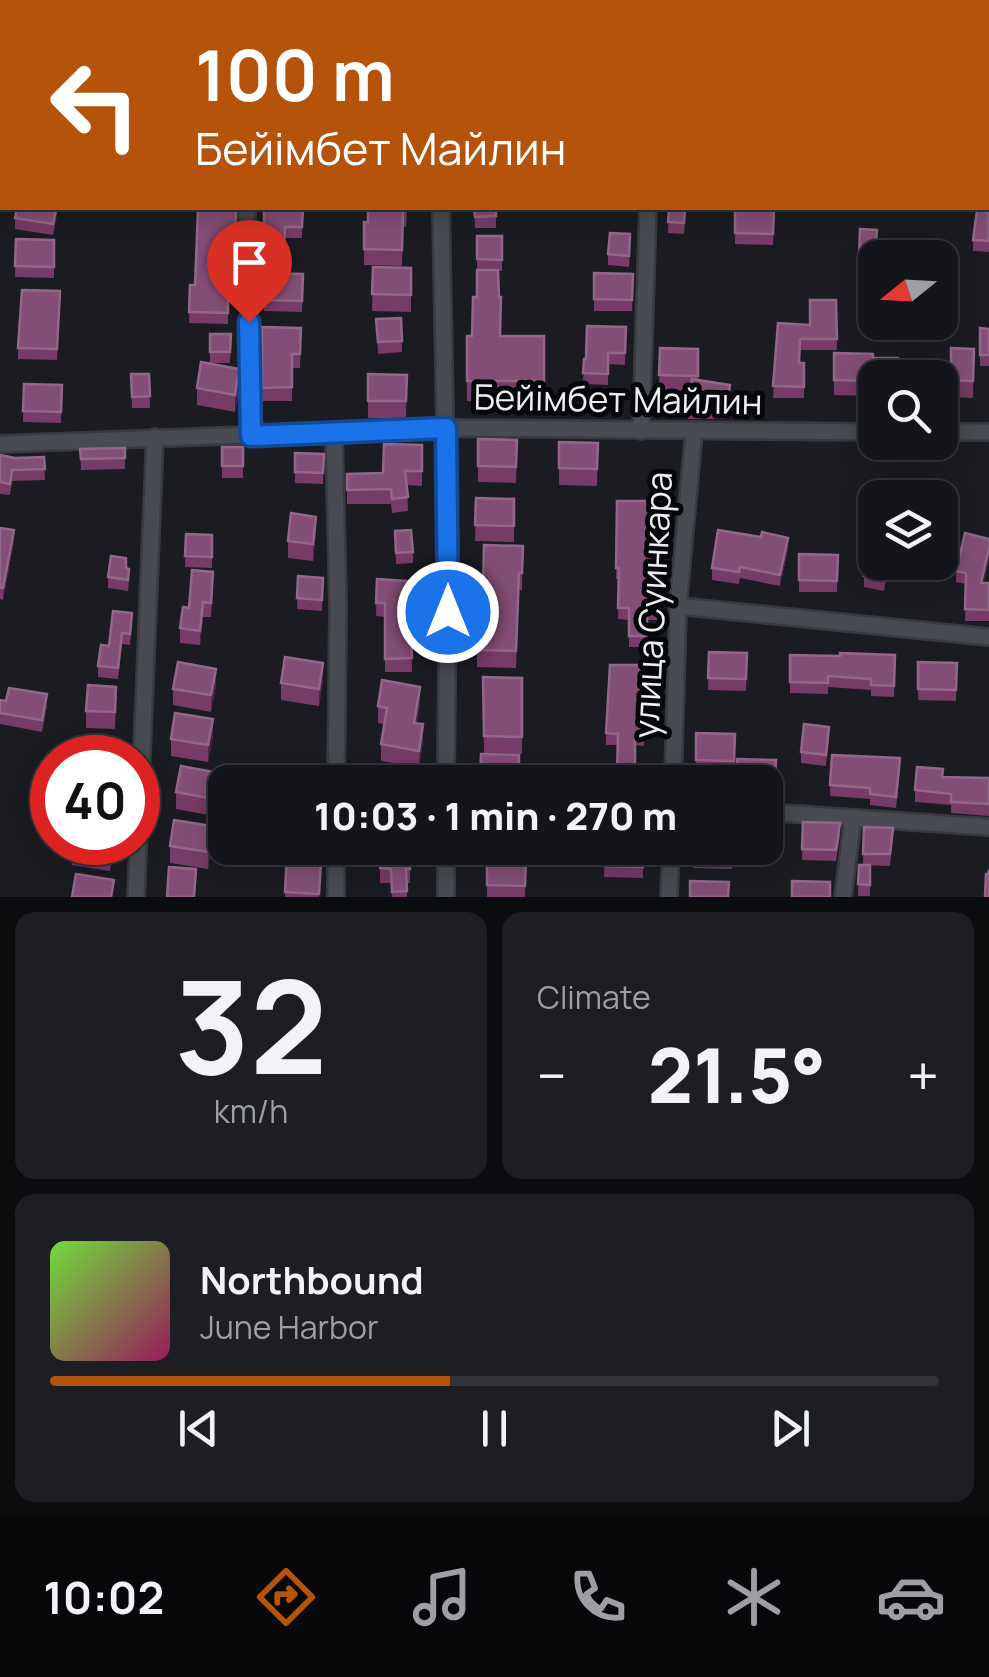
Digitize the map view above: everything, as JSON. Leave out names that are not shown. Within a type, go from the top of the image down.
[{"type":"street","points":[[246,210],[251,436]]},
{"type":"street","points":[[441,210],[448,574],[446,765]]},
{"type":"street","points":[[641,431],[648,210]]},
{"type":"street","name":"Бейімбет Майлин","points":[[0,444],[446,428],[858,432]]},
{"type":"street","points":[[334,432],[336,765]]},
{"type":"street","name":"улица Суинкара","points":[[673,765],[678,606],[694,432]]},
{"type":"street","points":[[958,432],[989,432]]},
{"type":"street","points":[[136,897],[154,437]]},
{"type":"street","points":[[678,606],[989,637]]},
{"type":"street","points":[[783,813],[989,828]]},
{"type":"street","points":[[843,897],[852,818]]},
{"type":"street","points":[[336,865],[336,897]]},
{"type":"street","points":[[446,865],[446,897]]},
{"type":"street","points":[[669,897],[670,865]]},
{"type":"building","points":[[17,210],[56,210],[53,224],[15,218]]},
{"type":"building","points":[[198,210],[236,211],[234,277],[228,277],[228,313],[189,312],[190,285],[195,285]]},
{"type":"building","points":[[264,210],[303,210],[302,227],[285,227],[284,250],[264,250]]},
{"type":"building","points":[[368,210],[403,210],[402,250],[364,249],[364,222],[368,222]]},
{"type":"building","points":[[474,210],[496,210],[496,216],[475,217]]},
{"type":"building","points":[[669,210],[685,210],[684,223],[668,222]]},
{"type":"building","points":[[735,210],[774,210],[773,234],[735,233]]},
{"type":"building","points":[[977,210],[989,212],[989,241],[973,240]]},
{"type":"building","points":[[860,229],[877,230],[876,240],[860,240]]},
{"type":"building","points":[[610,233],[630,234],[629,256],[608,254]]},
{"type":"building","points":[[477,236],[502,236],[502,260],[477,259]]},
{"type":"building","points":[[16,239],[54,240],[54,267],[15,266]]},
{"type":"building","points":[[373,267],[411,268],[411,295],[372,294]]},
{"type":"building","points":[[477,270],[498,270],[500,336],[544,336],[544,381],[467,381],[467,336],[472,336]]},
{"type":"building","points":[[264,273],[303,274],[302,301],[264,300]]},
{"type":"building","points":[[594,273],[633,274],[632,300],[594,299]]},
{"type":"building","points":[[22,290],[60,291],[57,349],[18,348]]},
{"type":"building","points":[[810,300],[836,300],[837,339],[800,339],[804,387],[773,386],[778,323],[810,325]]},
{"type":"building","points":[[401,318],[402,341],[378,342],[376,319]]},
{"type":"building","points":[[587,326],[626,327],[625,353],[608,353],[608,374],[583,373]]},
{"type":"building","points":[[262,327],[301,328],[300,354],[292,354],[292,387],[262,388]]},
{"type":"building","points":[[980,328],[989,329],[989,355],[980,355]]},
{"type":"building","points":[[210,334],[231,334],[230,352],[210,352]]},
{"type":"building","points":[[660,348],[698,349],[698,376],[659,375]]},
{"type":"building","points":[[951,348],[974,349],[973,381],[958,380],[958,360],[951,360]]},
{"type":"building","points":[[834,353],[898,358],[858,360],[858,381],[834,380]]},
{"type":"building","points":[[201,362],[239,369],[235,395],[197,388]]},
{"type":"building","points":[[131,374],[149,374],[150,396],[132,397]]},
{"type":"building","points":[[368,374],[407,375],[406,401],[368,401]]},
{"type":"building","points":[[692,379],[730,385],[727,403],[688,402]]},
{"type":"building","points":[[24,384],[62,385],[61,412],[23,411]]},
{"type":"building","points":[[478,439],[517,440],[516,467],[478,466]]},
{"type":"building","points":[[559,442],[598,443],[597,469],[559,468]]},
{"type":"building","points":[[384,444],[422,445],[422,471],[405,471],[408,497],[392,499],[391,489],[347,490],[347,474],[383,473]]},
{"type":"building","points":[[222,447],[243,447],[243,466],[222,466]]},
{"type":"building","points":[[125,448],[125,458],[81,459],[80,449]]},
{"type":"building","points":[[295,453],[324,454],[323,473],[295,472]]},
{"type":"building","points":[[0,455],[44,457],[45,469],[12,470],[10,484],[0,482]]},
{"type":"building","points":[[476,498],[514,499],[514,526],[475,525]]},
{"type":"building","points":[[617,501],[655,501],[657,609],[647,609],[647,636],[629,636],[629,608],[618,608]]},
{"type":"building","points":[[291,513],[316,517],[313,544],[288,541]]},
{"type":"building","points":[[0,528],[14,530],[3,588],[0,588]]},
{"type":"building","points":[[411,530],[413,552],[396,553],[395,531]]},
{"type":"building","points":[[718,530],[761,537],[762,532],[788,538],[780,575],[740,567],[739,572],[712,568]]},
{"type":"building","points":[[965,533],[989,539],[981,583],[989,583],[989,610],[965,609],[966,573],[958,571]]},
{"type":"building","points":[[186,534],[212,535],[212,557],[185,556]]},
{"type":"building","points":[[484,545],[523,546],[516,651],[477,650]]},
{"type":"building","points":[[799,554],[838,555],[837,581],[799,580]]},
{"type":"building","points":[[111,556],[126,558],[128,580],[108,577]]},
{"type":"building","points":[[192,570],[213,572],[211,603],[203,602],[200,631],[180,628],[183,607],[189,608]]},
{"type":"building","points":[[298,576],[323,578],[322,600],[297,598]]},
{"type":"building","points":[[377,579],[408,581],[406,620],[411,620],[412,658],[385,659],[385,603],[376,603]]},
{"type":"building","points":[[113,611],[132,613],[130,634],[122,633],[118,668],[98,666],[101,645],[109,646]]},
{"type":"building","points":[[709,652],[747,653],[746,679],[708,678]]},
{"type":"building","points":[[790,655],[895,655],[894,686],[871,685],[871,679],[828,676],[828,683],[790,682]]},
{"type":"building","points":[[285,657],[323,663],[319,689],[281,683]]},
{"type":"building","points":[[178,662],[216,669],[211,695],[173,689]]},
{"type":"building","points":[[918,662],[957,663],[956,690],[918,689]]},
{"type":"building","points":[[610,665],[648,665],[644,734],[635,734],[635,765],[617,765],[618,734],[606,733]]},
{"type":"building","points":[[483,677],[522,678],[522,737],[484,736]]},
{"type":"building","points":[[382,680],[420,687],[414,723],[423,724],[419,751],[381,744],[387,708],[378,706]]},
{"type":"building","points":[[88,685],[116,687],[115,712],[86,711]]},
{"type":"building","points":[[9,688],[47,694],[42,720],[0,713],[0,700],[6,701]]},
{"type":"building","points":[[175,713],[213,719],[208,745],[171,739]]},
{"type":"building","points":[[804,724],[829,727],[826,755],[801,752]]},
{"type":"building","points":[[696,733],[735,734],[734,761],[696,760]]},
{"type":"building","points":[[481,754],[519,755],[519,765],[481,765]]},
{"type":"building","points":[[832,755],[900,758],[896,797],[870,794],[870,788],[830,785]]},
{"type":"building","points":[[737,759],[776,760],[776,765],[737,765]]},
{"type":"building","points":[[181,766],[208,771],[208,798],[176,792]]},
{"type":"building","points":[[917,767],[943,769],[942,777],[989,778],[989,804],[951,802],[951,794],[915,790]]},
{"type":"building","points":[[174,820],[208,825],[208,852],[170,846]]},
{"type":"building","points":[[803,822],[840,823],[836,850],[802,849]]},
{"type":"building","points":[[864,827],[893,828],[890,854],[863,854]]},
{"type":"building","points":[[286,865],[321,865],[319,894],[285,892]]},
{"type":"building","points":[[410,865],[406,869],[407,891],[392,892],[391,869],[380,868]]},
{"type":"building","points":[[487,865],[526,865],[525,886],[487,885]]},
{"type":"building","points":[[859,865],[870,865],[870,885],[858,884]]},
{"type":"building","points":[[169,867],[196,869],[194,897],[167,897]]},
{"type":"building","points":[[989,870],[989,897],[985,897],[986,874]]},
{"type":"building","points":[[76,874],[114,880],[111,897],[72,897]]},
{"type":"building","points":[[690,881],[729,882],[728,897],[690,897]]},
{"type":"building","points":[[792,881],[830,882],[830,897],[792,897]]},
{"type":"route","points":[[249,322],[251,436],[446,428],[448,612]]}]
